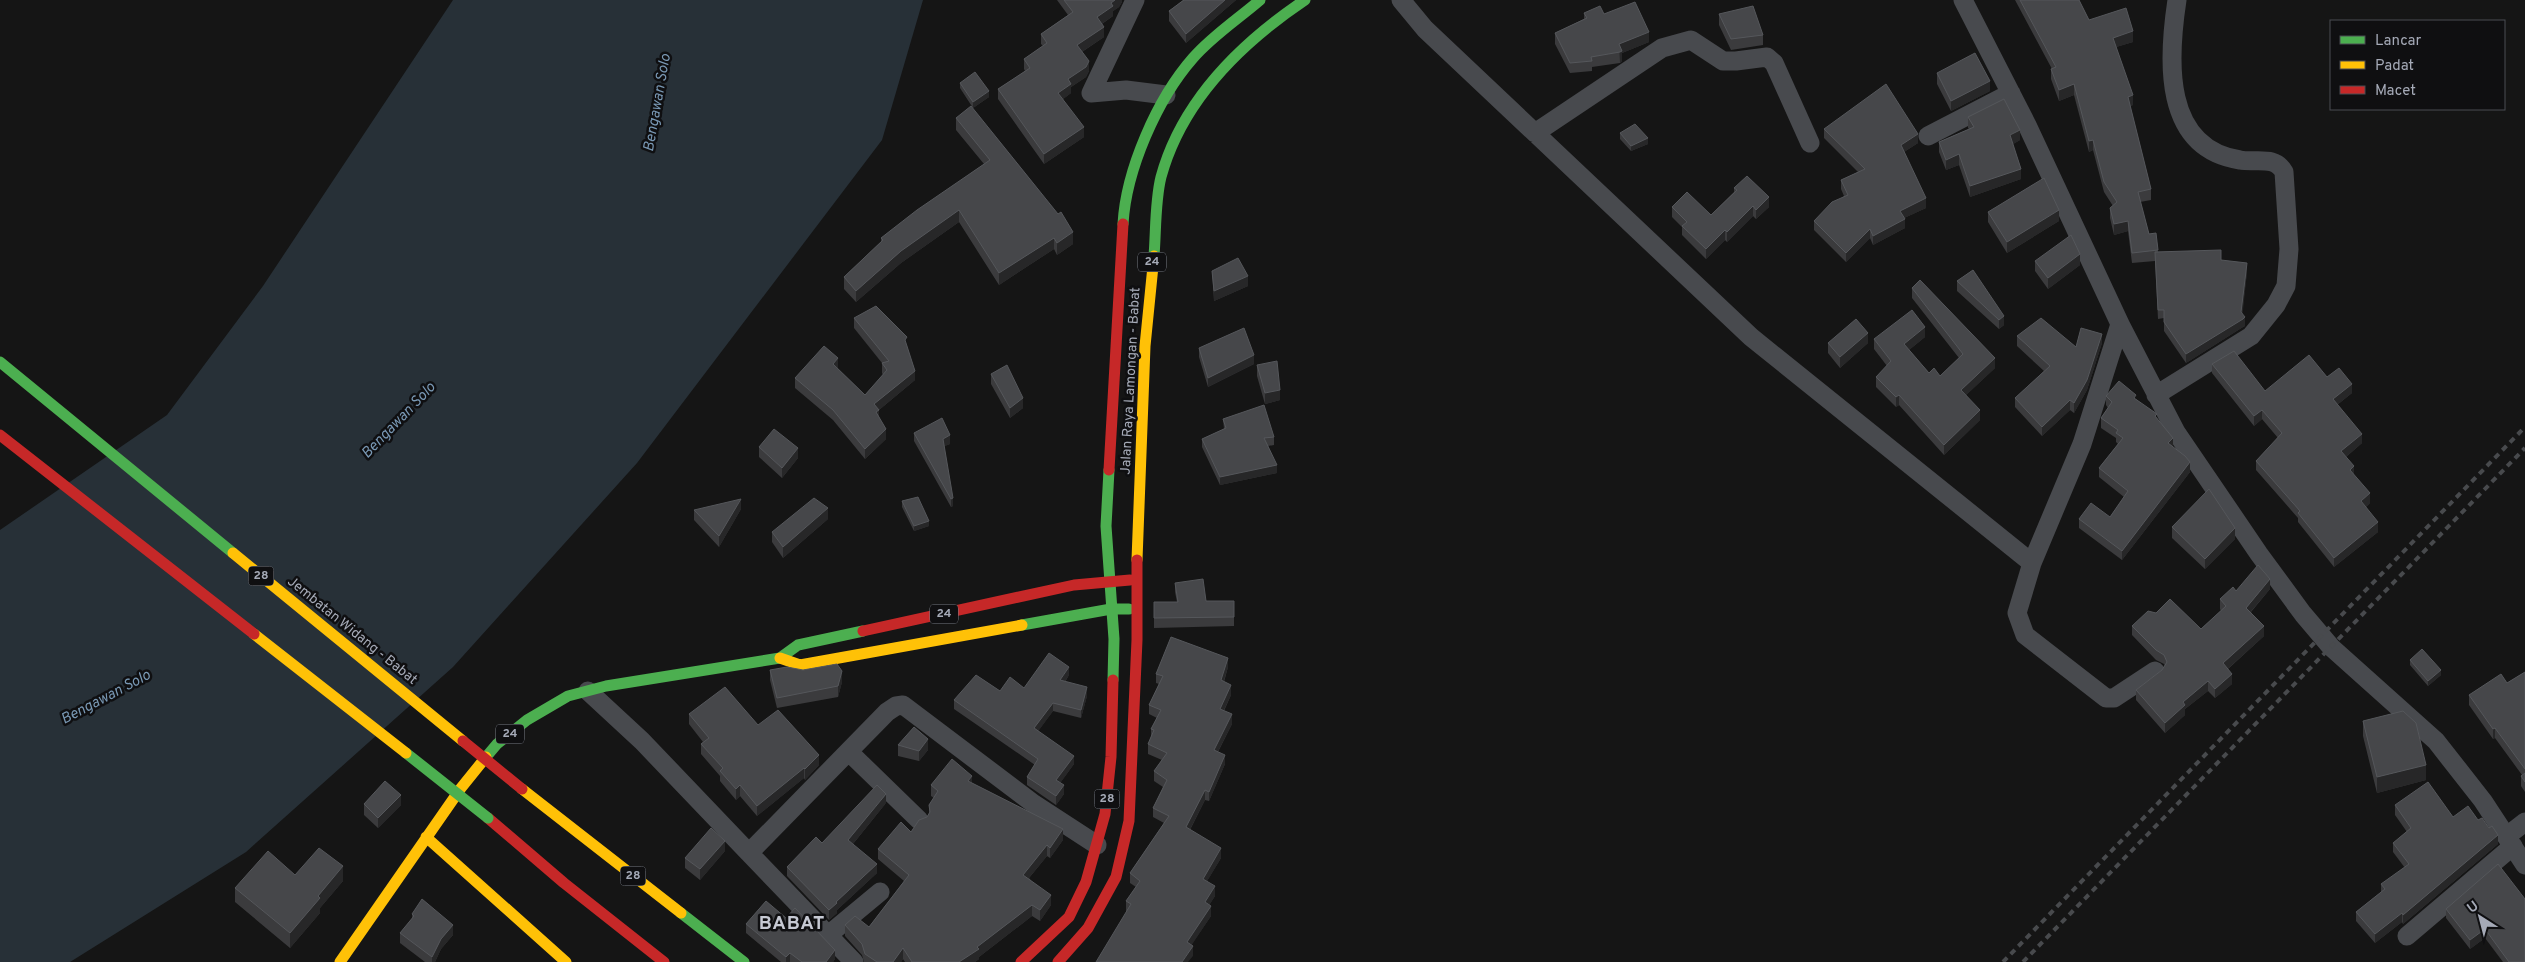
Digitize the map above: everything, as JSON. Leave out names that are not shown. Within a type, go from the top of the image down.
[{"type":"main road","name":"Jalan Raya Lamongan - Babat","points":[[1111,580],[1106,526],[1122,216],[1149,127],[1166,95],[1194,57],[1260,0]]},
{"type":"main road","name":"Jalan Raya Lamongan - Babat","points":[[1136,580],[1140,509],[1144,346],[1162,178],[1167,161],[1189,116],[1230,59],[1284,14],[1305,0]]},
{"type":"main road","name":"Jembatan Widang - Babat","points":[[0,362],[522,789],[744,962]]},
{"type":"main road","points":[[0,436],[488,818],[600,912],[664,962]]},
{"type":"main road","points":[[1111,580],[1136,580]]},
{"type":"main road","name":"24","points":[[340,962],[426,837],[497,744],[527,720],[568,696],[606,686],[780,658],[798,645],[1074,585],[1111,580]]},
{"type":"main road","name":"28","points":[[1021,962],[1069,917],[1086,882],[1105,814],[1111,757],[1114,639],[1111,580]]},
{"type":"main road","name":"24","points":[[780,658],[800,665],[1111,608],[1136,609],[1136,580]]},
{"type":"main road","name":"28","points":[[1058,962],[1088,928],[1116,877],[1127,831],[1133,761],[1137,640],[1136,609]]},
{"type":"main road","points":[[426,837],[566,962]]},
{"type":"street","points":[[1135,0],[1091,93],[1126,90],[1166,95]]},
{"type":"street","points":[[1401,0],[1425,29],[1751,337],[2032,563]]},
{"type":"street","points":[[1964,0],[2011,93],[2120,324],[2176,432],[2259,554],[2303,614],[2331,647],[2436,741],[2510,841],[2525,865]]},
{"type":"street","points":[[2156,395],[2251,336],[2276,305],[2286,286],[2289,249],[2284,172],[2280,166],[2274,162],[2240,160],[2217,154],[2198,140],[2179,116],[2171,77],[2177,0]]},
{"type":"street","points":[[1536,133],[1662,48],[1691,40],[1723,61],[1770,58],[1810,143]]},
{"type":"street","points":[[1928,136],[2011,93]]},
{"type":"street","points":[[2120,324],[2082,444],[2032,563],[2017,613],[2026,635],[2082,681],[2109,699],[2155,671]]},
{"type":"street","points":[[588,691],[642,741],[854,962]]},
{"type":"street","points":[[749,853],[887,712],[896,706],[903,706],[1034,804],[1097,844]]},
{"type":"street","points":[[849,752],[919,820]]},
{"type":"street","points":[[2407,936],[2510,841],[2525,822]]},
{"type":"street","points":[[828,936],[880,892]]},
{"type":"water","name":"Bengawan Solo","points":[[453,0],[923,0],[882,140],[637,463],[453,667],[246,852],[70,962],[0,962],[0,530],[167,415],[263,286]]},
{"type":"building","points":[[1064,0],[1115,0],[1111,3],[1113,6],[1097,17],[1104,27],[1077,45],[1089,61],[1086,67],[1068,79],[1071,84],[1058,93],[1084,127],[1044,154],[998,89],[1030,68],[1024,59],[1047,43],[1041,34],[1073,12]]},
{"type":"building","points":[[1184,0],[1225,0],[1186,34],[1169,11]]},
{"type":"building","points":[[2020,0],[2079,0],[2089,20],[2126,8],[2133,31],[2113,38],[2133,95],[2128,97],[2151,189],[2138,192],[2149,234],[2156,233],[2158,250],[2132,253],[2128,221],[2114,224],[2110,208],[2117,202],[2104,182],[2093,140],[2089,141],[2074,84],[2059,90],[2051,69],[2056,67]]},
{"type":"building","points":[[1635,2],[1649,32],[1619,44],[1622,51],[1620,52],[1591,57],[1592,61],[1570,63],[1555,33],[1587,18],[1584,13],[1600,6],[1604,14]]},
{"type":"building","points":[[1753,6],[1763,35],[1731,39],[1719,14]]},
{"type":"building","points":[[1975,53],[1990,81],[1951,101],[1937,73]]},
{"type":"building","points":[[975,72],[989,91],[973,102],[960,83]]},
{"type":"building","points":[[1886,84],[1918,134],[1901,145],[1926,198],[1900,211],[1905,219],[1873,236],[1870,229],[1846,253],[1814,221],[1832,202],[1848,195],[1841,180],[1865,169],[1824,129]]},
{"type":"building","points":[[2004,99],[2020,130],[2010,135],[2021,169],[1970,186],[1959,154],[1946,160],[1939,142],[1974,127],[1968,117]]},
{"type":"building","points":[[971,106],[1058,214],[1061,212],[1073,232],[1057,243],[1054,238],[999,273],[959,210],[901,251],[856,291],[844,277],[883,240],[881,238],[917,210],[990,160],[956,118]]},
{"type":"building","points":[[1635,124],[1648,138],[1631,146],[1620,133]]},
{"type":"building","points":[[1747,176],[1769,197],[1756,210],[1753,206],[1727,232],[1725,230],[1706,249],[1682,226],[1687,222],[1672,207],[1687,192],[1711,215],[1737,190],[1734,188]]},
{"type":"building","points":[[2044,178],[2059,210],[2007,242],[1988,212]]},
{"type":"building","points":[[2071,235],[2080,254],[2048,278],[2035,261]]},
{"type":"building","points":[[2221,250],[2221,260],[2247,263],[2241,312],[2245,317],[2186,354],[2164,322],[2164,310],[2158,310],[2155,252]]},
{"type":"building","points":[[1238,258],[1248,276],[1214,291],[1212,271]]},
{"type":"building","points":[[1973,270],[2004,316],[1999,320],[1957,281]]},
{"type":"building","points":[[1920,280],[1995,358],[1961,390],[1980,410],[1944,445],[1899,395],[1896,397],[1876,377],[1891,361],[1874,339],[1912,310],[1925,327],[1904,344],[1929,373],[1934,368],[1940,376],[1963,354],[1912,288]]},
{"type":"building","points":[[876,306],[907,337],[905,340],[915,371],[874,404],[879,410],[876,412],[886,429],[865,449],[833,410],[795,378],[824,346],[838,358],[833,364],[865,395],[887,370],[882,363],[889,361],[854,318]]},
{"type":"building","points":[[2041,318],[2076,347],[2081,328],[2102,334],[2087,380],[2074,403],[2070,400],[2042,427],[2015,398],[2050,366],[2017,336]]},
{"type":"building","points":[[1856,319],[1868,333],[1840,357],[1828,343]]},
{"type":"building","points":[[1244,328],[1254,355],[1208,378],[1199,348]]},
{"type":"building","points":[[2234,351],[2265,391],[2309,355],[2327,377],[2339,368],[2352,384],[2333,399],[2362,434],[2341,451],[2354,466],[2350,470],[2370,493],[2361,501],[2378,522],[2334,558],[2298,513],[2300,511],[2256,461],[2282,433],[2262,410],[2254,416],[2212,364]]},
{"type":"building","points":[[1277,361],[1280,390],[1265,393],[1257,365]]},
{"type":"building","points":[[1007,365],[1023,398],[1010,408],[991,374]]},
{"type":"building","points":[[2119,381],[2136,395],[2134,398],[2157,414],[2155,416],[2173,438],[2168,443],[2190,462],[2122,551],[2079,519],[2091,503],[2110,517],[2128,491],[2099,468],[2123,438],[2116,433],[2118,430],[2101,418],[2112,402],[2106,396]]},
{"type":"building","points":[[1264,405],[1274,437],[1264,438],[1277,465],[1220,477],[1202,439],[1226,428],[1223,419]]},
{"type":"building","points":[[942,418],[950,435],[943,439],[953,498],[951,499],[914,433]]},
{"type":"building","points":[[774,429],[798,448],[782,468],[759,447]]},
{"type":"building","points":[[2209,489],[2235,528],[2205,559],[2172,527]]},
{"type":"building","points":[[918,497],[929,521],[914,526],[902,501]]},
{"type":"building","points":[[814,498],[828,508],[783,547],[772,532]]},
{"type":"building","points":[[741,499],[719,536],[694,510]]},
{"type":"building","points":[[2258,565],[2270,579],[2246,608],[2264,626],[2223,663],[2232,674],[2215,689],[2208,681],[2183,702],[2185,705],[2165,723],[2136,690],[2162,670],[2167,662],[2164,655],[2156,650],[2132,626],[2148,611],[2156,613],[2170,599],[2201,629],[2226,606],[2220,599],[2233,587],[2236,591]]},
{"type":"building","points":[[1203,579],[1206,601],[1234,601],[1234,617],[1154,618],[1154,602],[1178,602],[1175,583]]},
{"type":"building","points":[[1171,637],[1228,658],[1221,680],[1231,685],[1220,709],[1232,714],[1214,750],[1225,755],[1209,792],[1205,790],[1186,827],[1221,848],[1203,879],[1215,886],[1205,902],[1211,906],[1187,942],[1193,946],[1182,962],[1096,962],[1131,904],[1126,901],[1140,881],[1130,873],[1169,816],[1153,808],[1167,780],[1154,771],[1167,753],[1148,744],[1154,730],[1151,729],[1161,710],[1149,705],[1163,676],[1156,674]]},
{"type":"building","points":[[2422,649],[2441,670],[2428,681],[2410,660]]},
{"type":"building","points":[[1049,653],[1069,667],[1060,680],[1087,687],[1081,710],[1053,703],[1034,728],[1074,756],[1056,780],[1064,785],[1056,796],[1027,777],[1038,759],[954,700],[976,675],[1000,691],[1010,677],[1024,688]]},
{"type":"building","points":[[837,664],[842,671],[838,686],[777,698],[770,670],[787,667],[803,670]]},
{"type":"building","points":[[2525,672],[2525,769],[2469,695],[2501,674],[2507,683]]},
{"type":"building","points":[[725,687],[758,725],[778,710],[819,755],[805,769],[757,806],[740,785],[736,789],[720,771],[723,768],[701,744],[709,738],[689,714]]},
{"type":"building","points":[[2403,711],[2416,723],[2426,765],[2377,777],[2363,721]]},
{"type":"building","points":[[914,727],[928,739],[919,751],[898,745]]},
{"type":"building","points":[[952,759],[972,776],[968,781],[1063,829],[1050,848],[1047,845],[1023,875],[1051,895],[1040,910],[1032,905],[977,947],[979,949],[959,962],[912,962],[903,948],[893,962],[877,962],[865,954],[862,944],[845,925],[855,916],[869,927],[909,875],[878,849],[901,822],[911,832],[919,820],[927,817],[930,812],[929,805],[938,791],[931,785]]},
{"type":"building","points":[[2525,773],[2525,782],[2521,776]]},
{"type":"building","points":[[385,781],[401,795],[378,818],[364,804]]},
{"type":"building","points":[[2428,782],[2453,817],[2468,806],[2478,820],[2482,818],[2489,828],[2492,826],[2498,835],[2403,915],[2402,913],[2375,934],[2356,912],[2385,889],[2381,884],[2409,864],[2393,843],[2411,828],[2395,805]]},
{"type":"building","points":[[877,785],[886,794],[848,840],[877,864],[829,910],[787,867],[816,837],[822,843]]},
{"type":"building","points":[[711,828],[725,841],[700,869],[685,858]]},
{"type":"building","points":[[319,848],[343,866],[318,896],[320,898],[290,933],[235,888],[268,851],[295,875]]},
{"type":"building","points":[[2498,864],[2525,899],[2525,962],[2509,962],[2485,929],[2470,940],[2446,909]]},
{"type":"building","points":[[422,899],[453,925],[441,939],[432,957],[400,933],[414,916],[412,914]]},
{"type":"building","points":[[766,901],[786,918],[795,908],[835,950],[826,962],[802,962],[790,953],[786,957],[746,924]]},
{"type":"railway","points":[[2003,962],[2525,427]]},
{"type":"railway","points":[[2023,962],[2525,448]]},
{"type":"traffic: fast","points":[[1123,224],[1125,203],[1137,159],[1156,114],[1167,94],[1200,50],[1260,0]]},
{"type":"traffic: fast","points":[[1154,256],[1159,186],[1171,149],[1183,123],[1199,98],[1237,55],[1258,35],[1305,0]]},
{"type":"traffic: fast","points":[[0,362],[233,553]]},
{"type":"traffic: fast","points":[[1109,470],[1106,526],[1114,639],[1113,680]]},
{"type":"traffic: fast","points":[[1022,625],[1111,609],[1129,609]]},
{"type":"traffic: fast","points":[[486,757],[497,744],[527,720],[568,696],[606,686],[780,658],[798,645],[863,631]]},
{"type":"traffic: fast","points":[[406,753],[488,818]]},
{"type":"traffic: fast","points":[[681,913],[744,962]]},
{"type":"traffic: slow","points":[[1137,560],[1145,346],[1154,256]]},
{"type":"traffic: slow","points":[[233,553],[463,741]]},
{"type":"traffic: slow","points":[[780,658],[800,665],[1022,625]]},
{"type":"traffic: slow","points":[[254,634],[406,753]]},
{"type":"traffic: slow","points":[[340,962],[461,788],[486,757]]},
{"type":"traffic: slow","points":[[522,789],[681,913]]},
{"type":"traffic: slow","points":[[426,837],[566,962]]},
{"type":"traffic: jam","points":[[1109,470],[1123,224]]},
{"type":"traffic: jam","points":[[0,435],[254,634]]},
{"type":"traffic: jam","points":[[1058,962],[1088,928],[1116,877],[1129,821],[1137,640],[1137,560]]},
{"type":"traffic: jam","points":[[863,631],[1074,585],[1130,580]]},
{"type":"traffic: jam","points":[[1021,962],[1069,917],[1086,882],[1105,814],[1111,757],[1113,680]]},
{"type":"traffic: jam","points":[[463,741],[522,789]]},
{"type":"traffic: jam","points":[[488,818],[564,883],[664,962]]},
{"type":"district","name":"BABAT","points":[[792,924]]}]
